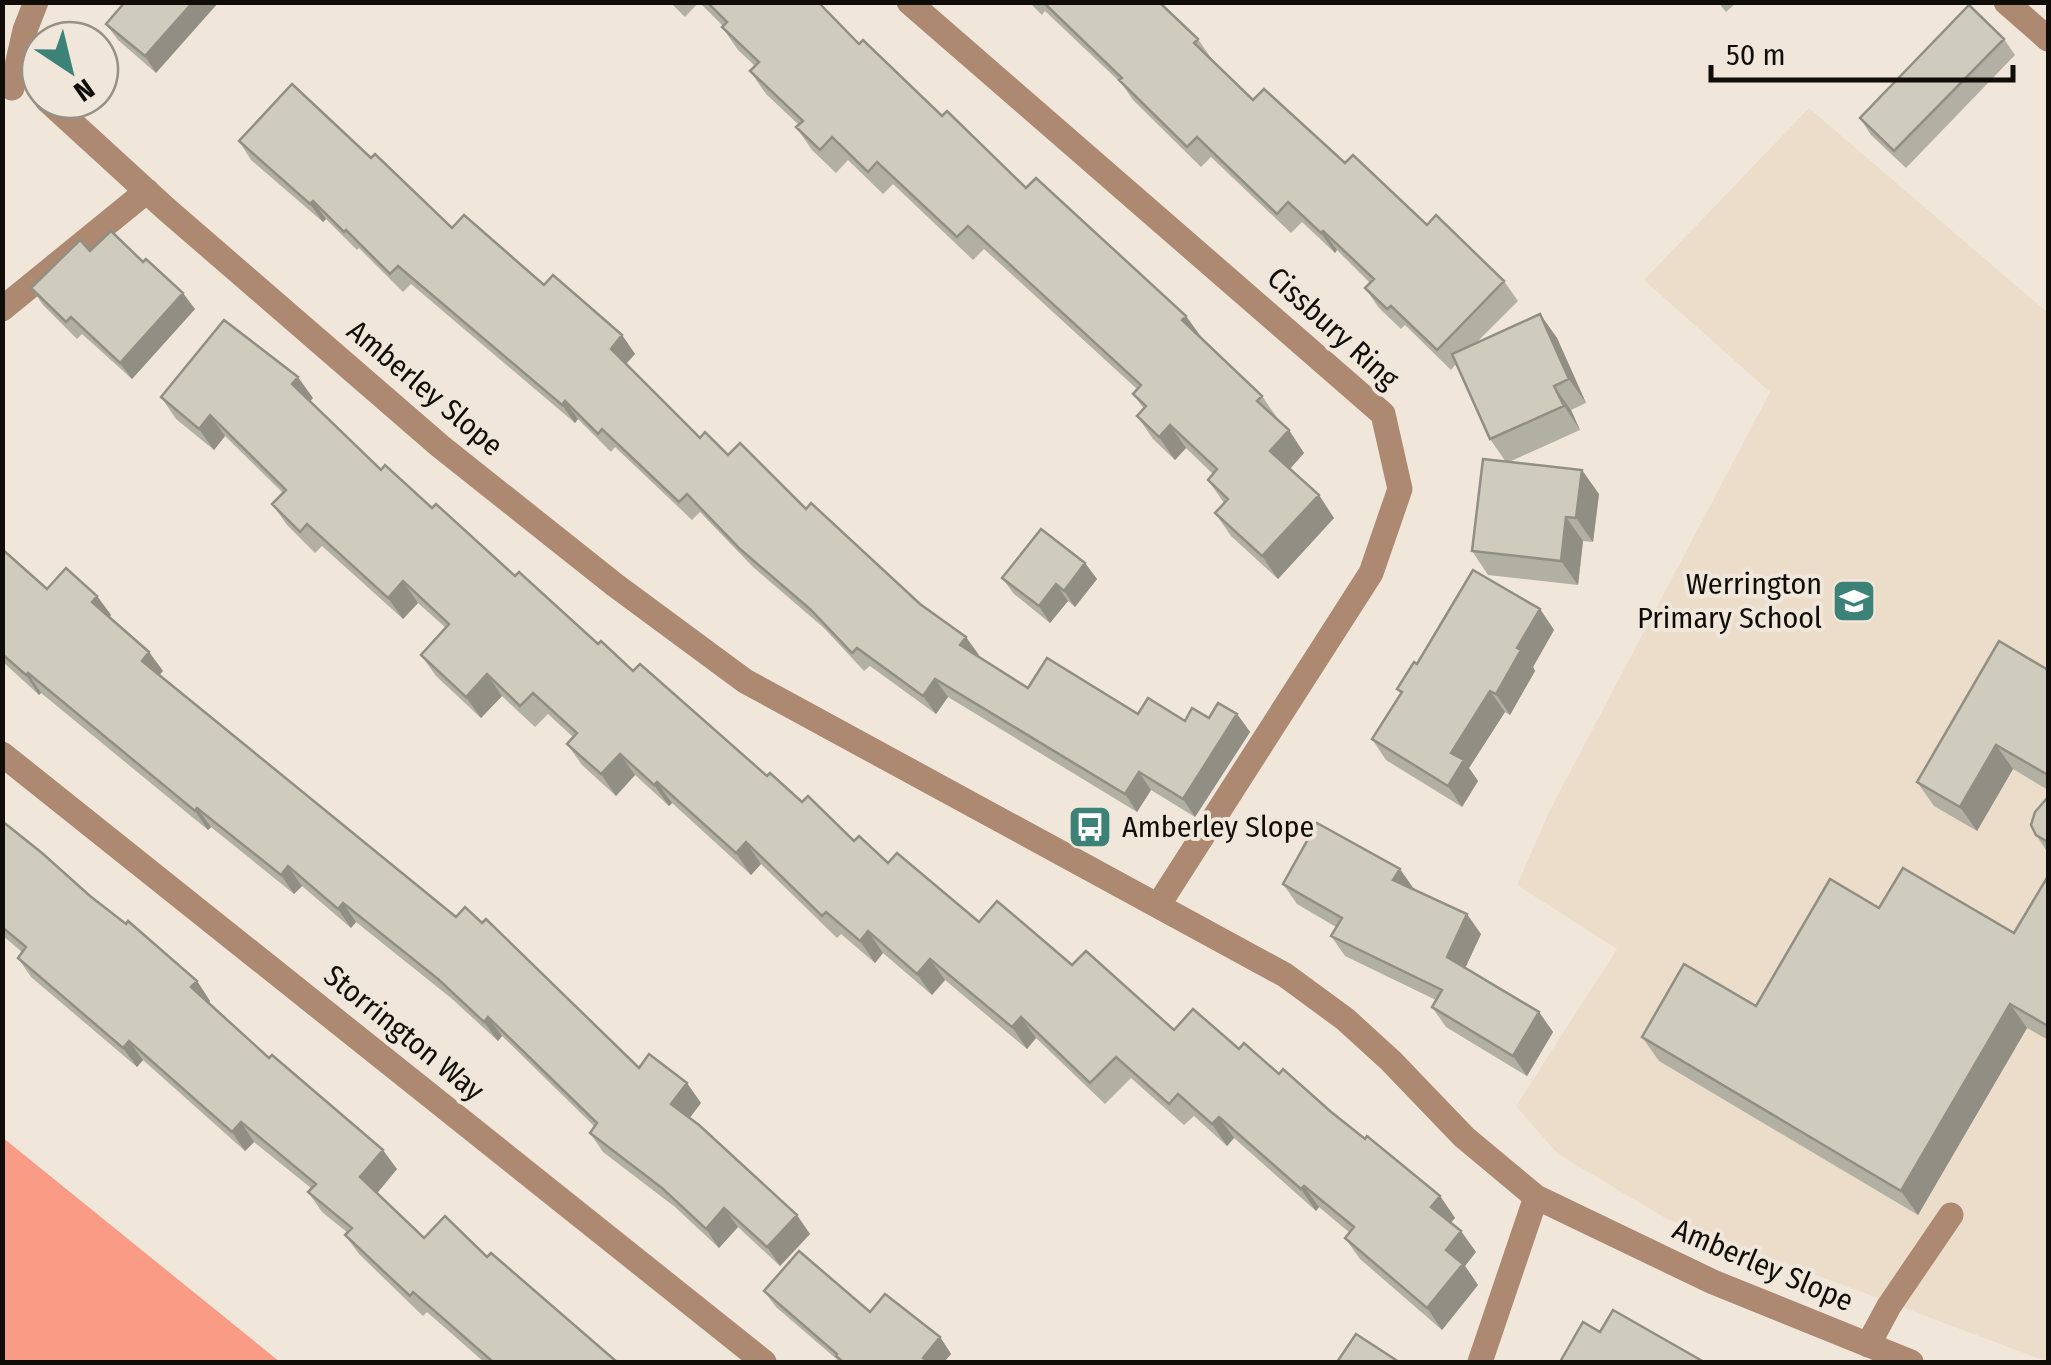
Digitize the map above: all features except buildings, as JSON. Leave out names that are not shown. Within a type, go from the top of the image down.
[{"type":"street","points":[[7,88],[36,2]]},
{"type":"street","name":"Cissbury Ring","points":[[909,2],[1384,414],[1400,489],[1371,573],[1159,904]]},
{"type":"street","points":[[2006,2],[2048,39]]},
{"type":"street","name":"Amberley Slope","points":[[70,120],[440,446],[744,682],[1285,975],[1345,1018],[1464,1137],[1536,1197],[1714,1282],[1911,1362]]},
{"type":"street","points":[[2,308],[147,191]]},
{"type":"street","name":"Storrington Way","points":[[2,754],[764,1362]]},
{"type":"street","points":[[1480,1362],[1536,1197]]},
{"type":"street","points":[[1868,1345],[1889,1306],[1952,1216]]},
{"type":"shaded area","name":"Werrington Primary School","points":[[1809,108],[2048,313],[2048,1362],[1667,1219],[1558,1154],[1516,1106],[1617,949],[1517,885],[1550,810],[1770,392],[1644,280]]},
{"type":"shaded area","points":[[2,1137],[280,1362],[3,1362]]},
{"type":"place","name":"Werrington Primary School","points":[[1854,601]]},
{"type":"place","name":"Amberley Slope","points":[[1090,827]]}]
